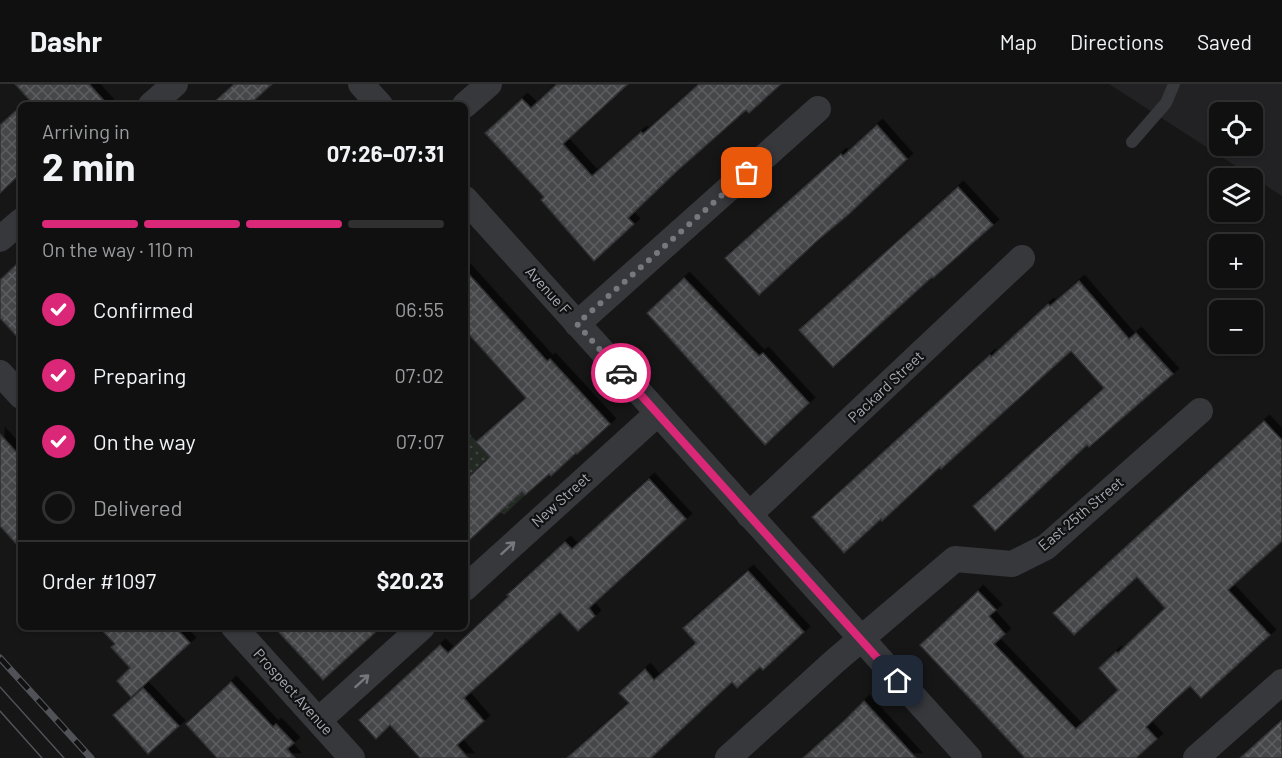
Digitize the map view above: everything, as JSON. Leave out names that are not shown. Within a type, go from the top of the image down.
[{"type":"street","points":[[154,102],[175,84]]},
{"type":"street","points":[[361,84],[377,102]]},
{"type":"street","points":[[468,102],[489,84]]},
{"type":"street","points":[[577,324],[818,109]]},
{"type":"street","name":"Avenue F","points":[[468,205],[969,758]]},
{"type":"street","points":[[0,239],[18,224]]},
{"type":"street","name":"Packard Street","points":[[748,515],[1022,258]]},
{"type":"street","points":[[0,373],[18,393]]},
{"type":"street","name":"East 25th Street","points":[[728,758],[860,639],[955,559],[1012,564],[1046,547],[1200,411]]},
{"type":"street","name":"New Street","points":[[468,585],[658,413]]},
{"type":"street","name":"Prospect Avenue","points":[[237,630],[352,758]]},
{"type":"street","points":[[319,720],[419,630]]},
{"type":"street","points":[[1196,758],[1282,682]]},
{"type":"lane","points":[[1132,142],[1166,103],[1174,84]]},
{"type":"shaded area","points":[[1109,84],[1282,84],[1282,196],[1263,184],[1263,168],[1239,168],[1220,156],[1263,156],[1263,102],[1209,102],[1209,149]]},
{"type":"shaded area","points":[[468,432],[525,495],[504,515],[468,475]]},
{"type":"building","points":[[15,84],[89,84],[105,102],[31,102]]},
{"type":"building","points":[[234,84],[272,84],[252,102],[214,102]]},
{"type":"building","points":[[557,84],[628,84],[563,144],[592,176],[699,84],[781,84],[749,113],[746,110],[677,171],[628,218],[634,224],[594,261],[541,200],[544,197],[485,133],[522,99],[531,108]]},
{"type":"building","points":[[18,109],[18,176],[0,193],[0,125]]},
{"type":"building","points":[[877,125],[907,159],[759,295],[725,258],[841,154],[843,156]]},
{"type":"building","points":[[958,187],[993,225],[833,367],[799,330]]},
{"type":"building","points":[[18,263],[18,338],[0,318],[0,280]]},
{"type":"building","points":[[468,273],[547,361],[550,359],[610,424],[551,476],[549,474],[525,495],[522,492],[468,541],[468,478],[490,457],[476,442],[526,398],[468,333]]},
{"type":"building","points":[[684,278],[759,356],[763,353],[809,403],[765,445],[647,313]]},
{"type":"building","points":[[1079,281],[1129,339],[1136,333],[1173,374],[1089,447],[1087,445],[995,531],[973,506],[1104,388],[1071,351],[844,553],[812,517],[990,355],[991,357],[1048,304],[1050,306]]},
{"type":"building","points":[[1264,421],[1282,440],[1282,541],[1228,590],[1270,635],[1201,698],[1190,686],[1171,703],[1146,727],[1157,739],[1136,758],[1025,758],[920,645],[978,591],[996,610],[989,616],[1005,634],[994,644],[1076,729],[1118,690],[1099,668],[1165,608],[1137,577],[1074,635],[1053,613]]},
{"type":"building","points":[[0,434],[18,454],[18,546],[0,526]]},
{"type":"building","points":[[649,479],[686,519],[589,608],[595,616],[578,631],[560,612],[464,698],[484,721],[457,745],[468,758],[420,758],[390,725],[376,739],[359,720],[440,645],[448,653],[565,542],[572,549]]},
{"type":"building","points":[[748,571],[804,632],[763,670],[760,667],[737,688],[732,682],[651,758],[567,758],[629,703],[619,693],[645,669],[654,680],[696,643],[683,628]]},
{"type":"building","points":[[102,630],[178,630],[190,643],[131,697],[117,681],[130,668],[111,647],[115,644]]},
{"type":"building","points":[[277,630],[378,630],[323,680]]},
{"type":"building","points":[[231,682],[273,727],[276,724],[294,743],[287,749],[295,758],[217,758],[186,724]]},
{"type":"building","points":[[143,688],[179,726],[148,754],[113,715]]},
{"type":"building","points":[[864,701],[916,758],[803,758],[846,719]]},
{"type":"building","points":[[1282,720],[1282,758],[1240,758]]},
{"type":"tram line","points":[[0,687],[64,758]]},
{"type":"tram line","points":[[0,711],[42,758]]},
{"type":"railway","points":[[0,658],[91,758]]},
{"type":"way so far","points":[[621,373],[577,324],[747,173]]},
{"type":"route","points":[[621,373],[898,681]]}]
